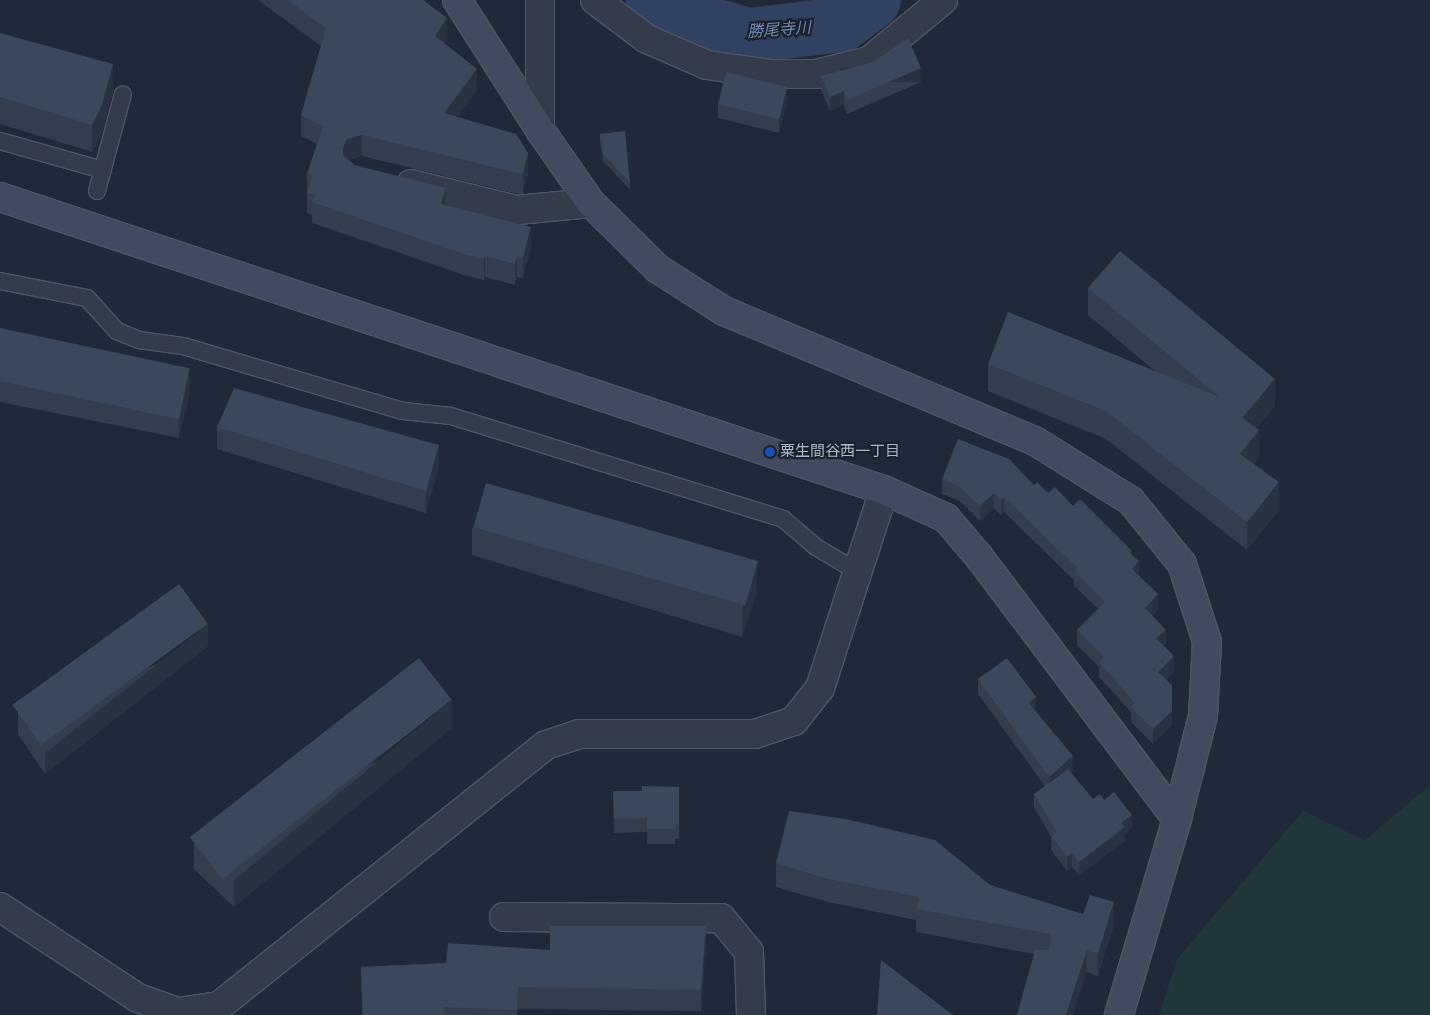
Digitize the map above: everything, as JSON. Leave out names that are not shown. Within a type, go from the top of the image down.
[{"type":"street","points":[[457,0],[540,130],[591,203],[658,269],[724,311],[1035,441],[1130,501],[1182,564],[1207,642],[1203,716],[1177,819],[1119,1015]]},
{"type":"street","points":[[540,0],[540,130]]},
{"type":"street","points":[[595,0],[647,39],[707,65],[772,74],[816,74],[869,61],[943,0]]},
{"type":"street","points":[[386,178],[517,210],[591,203]]},
{"type":"street","points":[[0,197],[884,490],[946,518],[980,558],[1177,819]]},
{"type":"street","points":[[0,907],[138,998],[178,1012],[219,1006],[546,745],[580,734],[755,734],[794,721],[820,688],[884,490]]},
{"type":"street","points":[[504,918],[721,918],[750,952],[750,1015]]},
{"type":"lane","points":[[97,191],[123,94]]},
{"type":"lane","points":[[0,141],[103,170]]},
{"type":"lane","points":[[0,281],[87,298],[117,330],[139,340],[184,346],[403,411],[450,416],[783,519],[816,547],[858,572]]},
{"type":"green space","points":[[1430,785],[1430,1015],[1159,1015],[1177,959],[1303,811],[1365,840]]},
{"type":"building","points":[[287,0],[423,0],[447,18],[435,36],[477,69],[444,113],[516,134],[528,153],[523,173],[362,135],[347,139],[343,147],[343,155],[354,165],[446,188],[441,204],[531,227],[523,257],[517,256],[515,264],[485,256],[484,259],[467,255],[312,202],[315,195],[307,192],[313,176],[307,174],[323,127],[301,115],[326,28]]},
{"type":"building","points":[[0,33],[113,64],[102,105],[92,125],[0,97]]},
{"type":"building","points":[[908,38],[921,68],[847,100],[844,91],[830,97],[821,76],[873,62]]},
{"type":"building","points":[[726,72],[787,87],[779,119],[718,104]]},
{"type":"building","points":[[625,131],[630,183],[603,153],[600,134]]},
{"type":"building","points":[[1120,251],[1275,379],[1242,418],[1259,430],[1240,454],[1279,482],[1247,522],[1106,411],[988,364],[1008,312],[1220,397],[1088,288]]},
{"type":"building","points":[[0,328],[190,368],[179,419],[0,381]]},
{"type":"building","points":[[234,388],[439,445],[426,491],[217,427]]},
{"type":"building","points":[[958,439],[1009,459],[1034,485],[1037,482],[1048,493],[1055,487],[1073,506],[1080,499],[1132,551],[1130,553],[1139,561],[1132,569],[1158,594],[1145,608],[1166,630],[1156,638],[1174,656],[1158,672],[1172,685],[1172,711],[1153,729],[1131,707],[1135,703],[1099,662],[1104,657],[1077,630],[1105,602],[1074,571],[1077,568],[1004,497],[1001,500],[994,493],[980,506],[960,487],[942,479]]},
{"type":"building","points":[[486,483],[758,561],[745,605],[473,527]]},
{"type":"building","points":[[179,584],[208,624],[41,745],[12,705]]},
{"type":"building","points":[[419,658],[452,700],[222,879],[190,837]]},
{"type":"building","points":[[1007,658],[1036,697],[1029,703],[1073,756],[1049,777],[978,679]]},
{"type":"building","points":[[1068,769],[1093,799],[1100,794],[1104,800],[1114,792],[1132,815],[1121,823],[1125,827],[1079,862],[1072,853],[1067,857],[1051,836],[1057,832],[1034,794]]},
{"type":"building","points":[[642,786],[679,787],[679,824],[675,824],[675,829],[647,829],[647,818],[614,819],[613,791],[642,791]]},
{"type":"building","points":[[789,811],[846,819],[935,840],[990,885],[1083,914],[1090,895],[1114,902],[1098,953],[1087,950],[1066,1015],[1017,1015],[1035,950],[1049,950],[1051,934],[916,909],[920,897],[828,879],[776,863]]},
{"type":"building","points":[[550,926],[706,926],[701,990],[518,987],[517,1010],[443,1007],[444,1015],[363,1015],[361,967],[446,963],[448,943],[550,950]]},
{"type":"building","points":[[881,960],[953,1015],[877,1015]]},
{"type":"waterway","name":"勝尾寺川","points":[[653,0],[676,14],[748,35],[841,24],[873,0]]},
{"type":"place","name":"粟生間谷西一丁目","points":[[770,452]]}]
